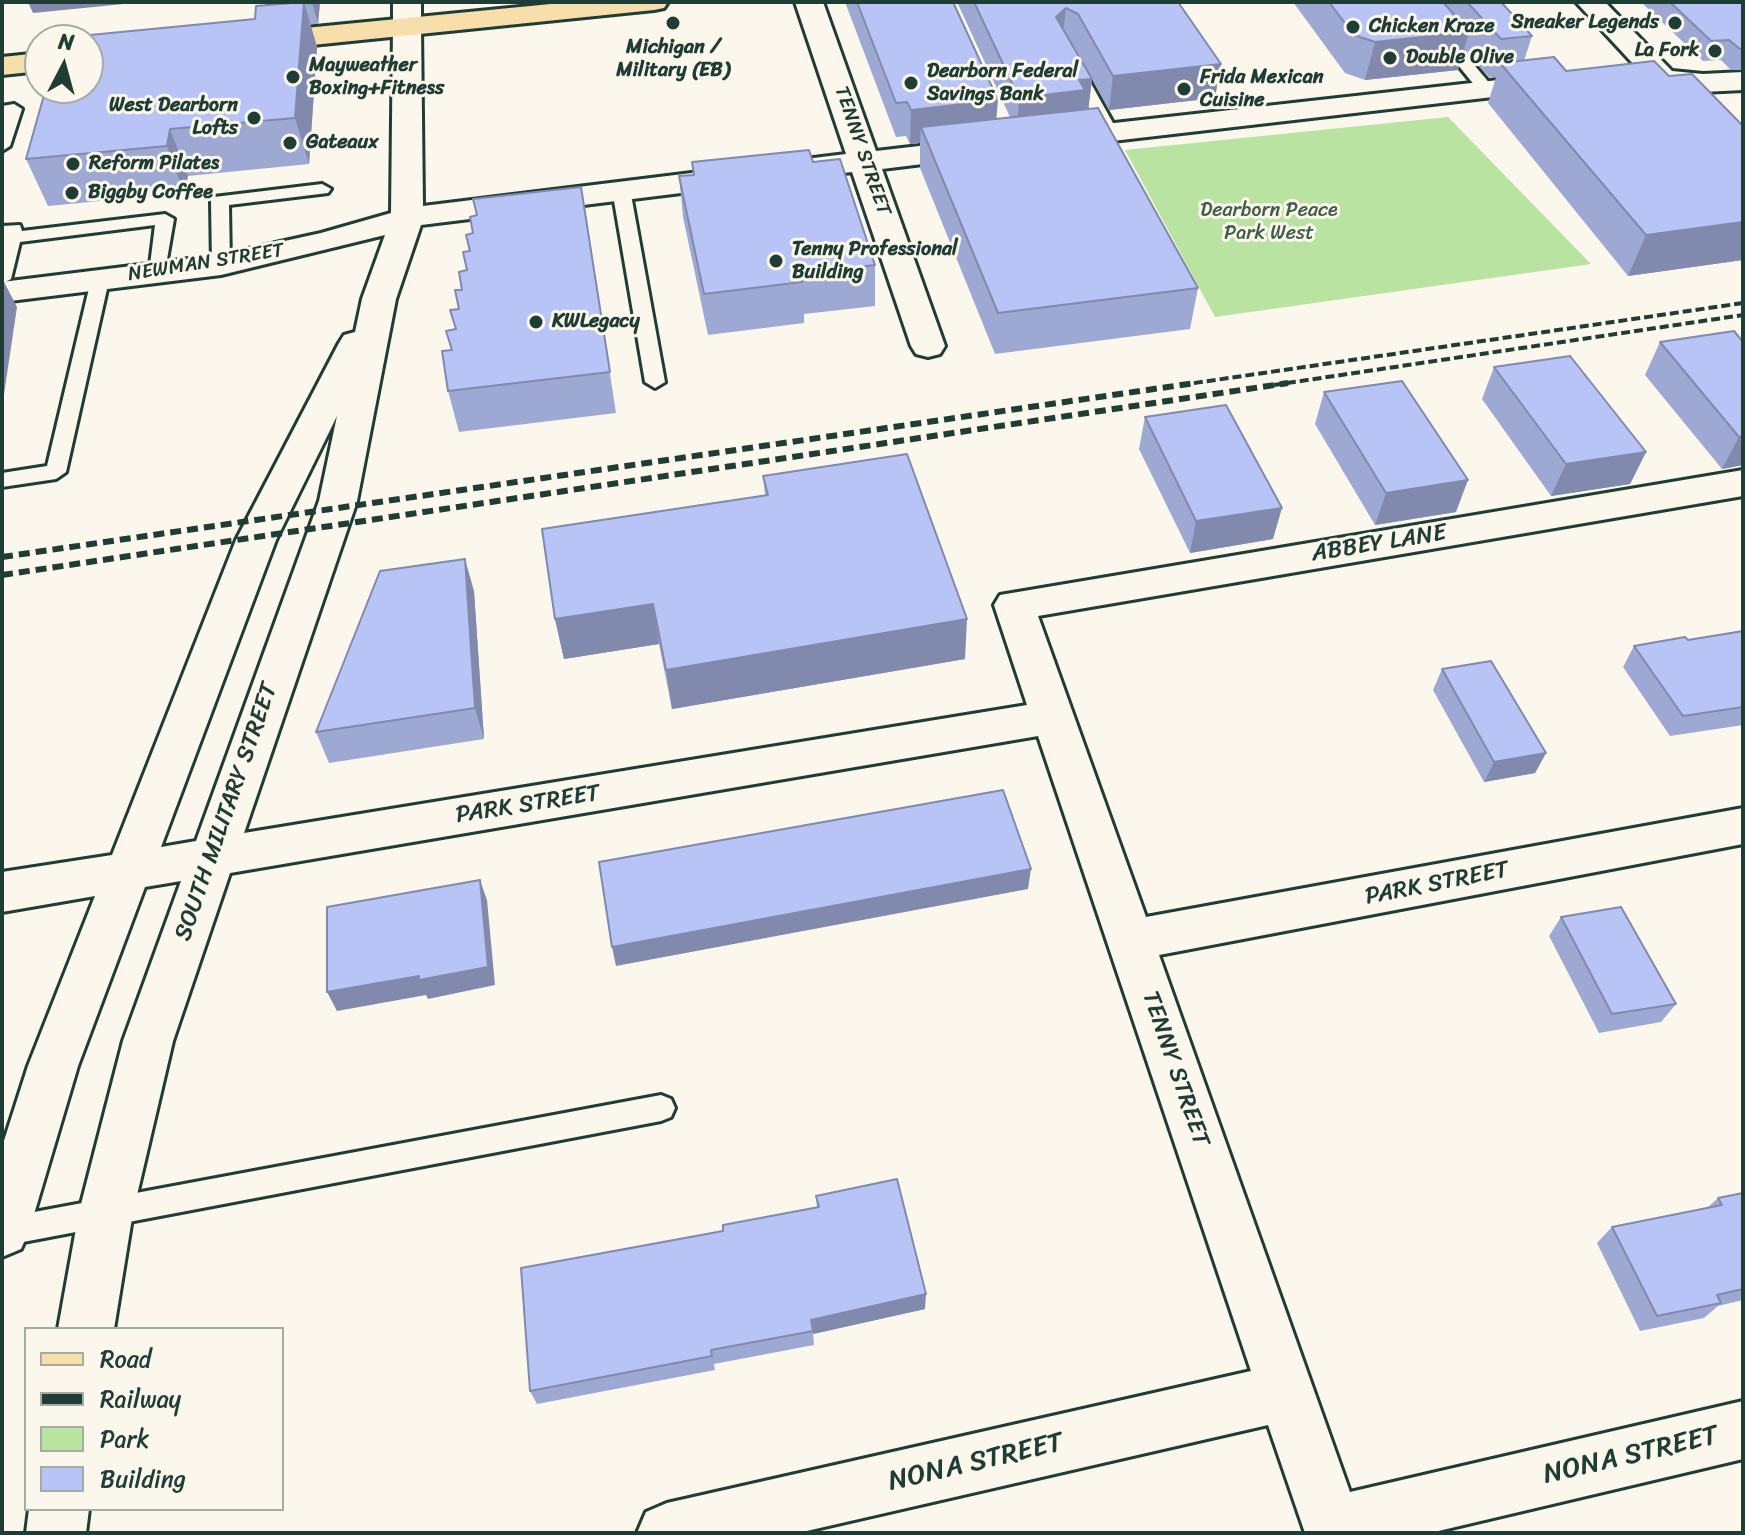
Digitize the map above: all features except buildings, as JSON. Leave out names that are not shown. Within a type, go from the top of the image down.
[{"type":"main road","points":[[220,45],[407,14],[654,2]]},
{"type":"main road","points":[[2,66],[24,64]]},
{"type":"street","name":"TENNY STREET","points":[[809,2],[928,346]]},
{"type":"street","points":[[1590,2],[1663,78]]},
{"type":"street","name":"SOUTH MILITARY STREET","points":[[86,1327],[106,1212],[148,1041],[338,501],[379,299],[407,218],[407,14]]},
{"type":"street","points":[[1617,77],[1663,78],[1738,87]]},
{"type":"street","name":"NEWMAN STREET","points":[[2,292],[221,265],[328,241],[407,218],[474,207],[1577,81]]},
{"type":"street","name":"SOUTH MILITARY STREET","points":[[2,1231],[53,1066],[268,510],[379,299]]},
{"type":"street","name":"ABBEY LANE","points":[[1014,605],[1743,483]]},
{"type":"street","name":"TENNY STREET","points":[[1014,605],[1334,1530]]},
{"type":"street","name":"PARK STREET","points":[[2,892],[1053,717]]},
{"type":"street","name":"PARK STREET","points":[[1131,940],[1743,826]]},
{"type":"street","name":"NONA STREET","points":[[667,1533],[1286,1392]]},
{"type":"street","name":"NONA STREET","points":[[1334,1530],[1743,1430]]},
{"type":"street","points":[[56,1533],[59,1511]]},
{"type":"lane","points":[[1430,22],[1486,89]]},
{"type":"lane","points":[[1064,49],[1110,132]]},
{"type":"lane","points":[[2,111],[14,109],[2,146]]},
{"type":"lane","points":[[221,265],[220,201],[322,189]]},
{"type":"lane","points":[[621,189],[655,382]]},
{"type":"lane","points":[[2,279],[7,234],[165,219],[158,273]]},
{"type":"lane","points":[[2,480],[56,472],[100,280]]},
{"type":"lane","points":[[2,1231],[661,1108]]},
{"type":"green space","name":"Dearborn Peace Park West","points":[[1448,117],[1591,264],[1215,317],[1125,150]]},
{"type":"railway","points":[[1181,385],[1743,303]]},
{"type":"railway","points":[[1274,385],[1743,315]]},
{"type":"railway","points":[[2,557],[1195,383]]},
{"type":"railway","points":[[2,575],[1288,383]]},
{"type":"place","name":"Michigan / Military (EB)","points":[[673,23]]},
{"type":"place","name":"Sneaker Legends","points":[[1675,23]]},
{"type":"place","name":"Chicken Kraze","points":[[1353,27]]},
{"type":"place","name":"La Fork","points":[[1715,51]]},
{"type":"place","name":"Double Olive","points":[[1390,58]]},
{"type":"place","name":"Mayweather Boxing+Fitness","points":[[293,77]]},
{"type":"place","name":"Dearborn Federal Savings Bank","points":[[911,83]]},
{"type":"place","name":"Frida Mexican Cuisine","points":[[1184,89]]},
{"type":"place","name":"West Dearborn Lofts","points":[[254,118]]},
{"type":"place","name":"Gateaux","points":[[290,143]]},
{"type":"place","name":"Reform Pilates","points":[[73,164]]},
{"type":"place","name":"Biggby Coffee","points":[[72,193]]},
{"type":"place","name":"Tenny Professional Building","points":[[776,261]]},
{"type":"place","name":"KWLegacy","points":[[536,322]]}]
